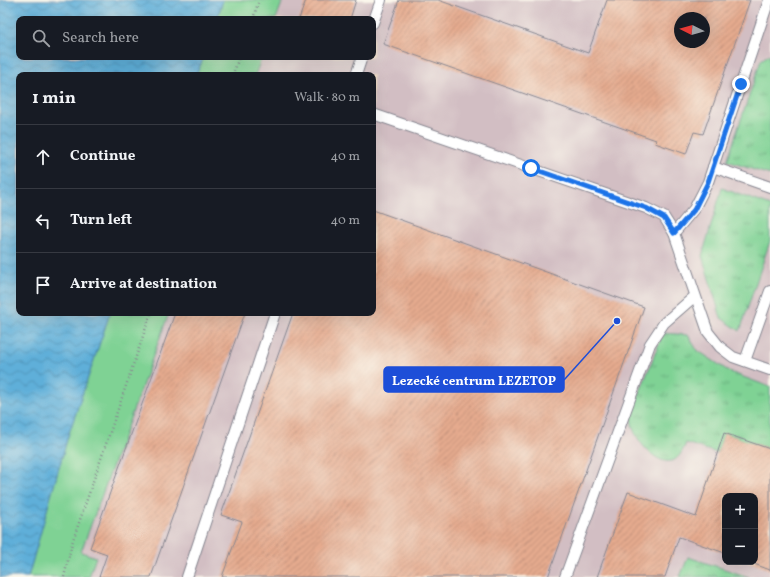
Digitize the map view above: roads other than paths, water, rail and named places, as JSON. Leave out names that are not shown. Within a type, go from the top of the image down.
[{"type":"lane","points":[[375,16],[381,0]]},
{"type":"lane","points":[[674,233],[694,210],[708,182],[769,0]]},
{"type":"lane","points":[[357,72],[361,60]]},
{"type":"lane","points":[[376,115],[646,208],[664,218],[674,233],[708,332],[720,347],[733,357],[770,370]]},
{"type":"lane","points":[[713,167],[770,187]]},
{"type":"lane","points":[[745,361],[770,291]]},
{"type":"lane","points":[[565,577],[650,344],[664,322],[695,296]]},
{"type":"lane","points":[[186,577],[273,316]]},
{"type":"water","points":[[0,0],[223,0],[218,16],[16,16],[16,60],[203,60],[197,72],[16,72],[16,316],[109,316],[68,436],[28,577],[0,577]]},
{"type":"place","name":"Lezecké centrum LEZETOP","points":[[617,321]]}]
